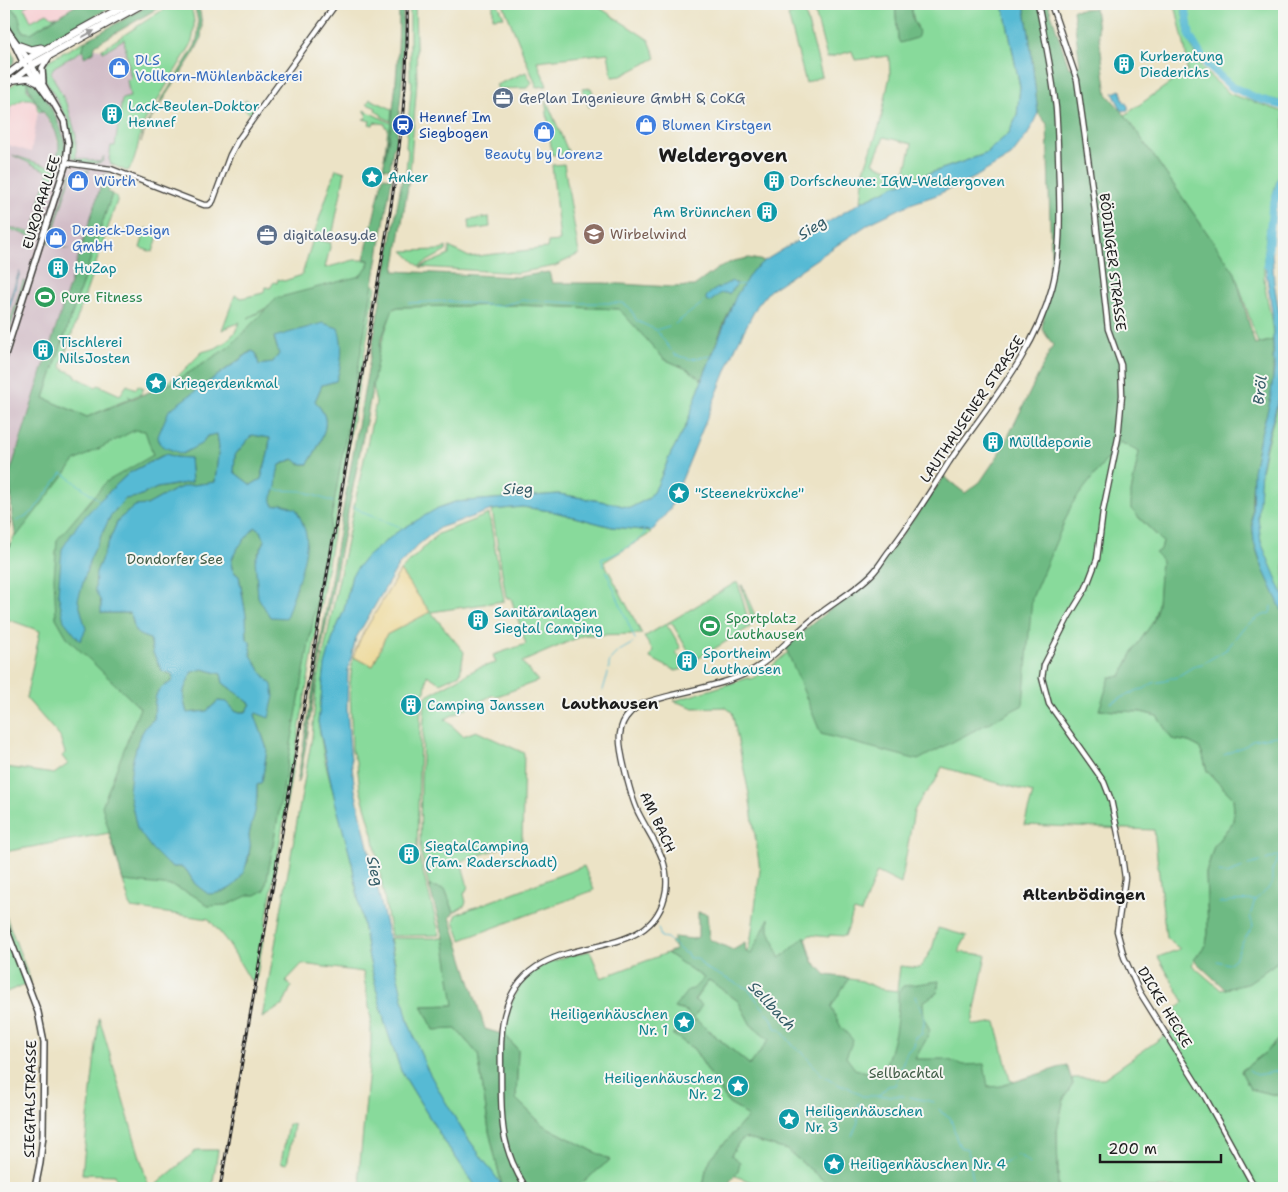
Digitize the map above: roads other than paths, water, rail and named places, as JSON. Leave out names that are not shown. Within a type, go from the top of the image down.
[{"type":"highway","points":[[28,64],[128,4]]},
{"type":"highway","points":[[20,46],[31,50],[49,51],[142,4]]},
{"type":"main road","points":[[4,23],[28,64]]},
{"type":"main road","points":[[8,31],[20,46],[28,64]]},
{"type":"main road","points":[[44,84],[42,68],[49,51]]},
{"type":"main road","points":[[4,77],[28,64]]},
{"type":"main road","points":[[4,87],[28,64]]},
{"type":"main road","name":"EUROPAALLEE","points":[[28,64],[36,82],[58,110]]},
{"type":"main road","name":"EUROPAALLEE","points":[[4,358],[66,162],[68,143],[64,122],[58,110],[44,84],[28,64]]},
{"type":"main road","points":[[12,80],[28,78],[36,82]]},
{"type":"main road","points":[[4,490],[8,519],[4,544]]},
{"type":"main road","name":"SIEGTALSTRASSE","points":[[4,923],[38,1012],[44,1042],[43,1135],[35,1188]]},
{"type":"street","points":[[66,162],[111,169],[204,205],[210,205],[238,140],[336,4]]},
{"type":"street","name":"LAUTHAUSENER STRASSE","points":[[872,574],[905,530],[1023,357],[1042,319],[1052,285],[1059,231],[1058,150],[1055,104],[1038,4]]},
{"type":"street","name":"BÖDINGER STRASSE","points":[[1046,692],[1042,678],[1044,665],[1069,616],[1086,588],[1097,559],[1103,511],[1118,438],[1122,396],[1121,365],[1108,329],[1093,194],[1077,80],[1051,4]]},
{"type":"street","name":"AM BACH","points":[[526,1188],[509,1156],[504,1136],[501,1099],[503,1018],[512,993],[528,973],[548,959],[628,938],[640,932],[658,914],[666,891],[666,868],[663,856],[638,813],[630,790],[620,736],[624,719],[632,710],[644,703],[728,680],[755,668],[817,615],[845,596],[872,574]]},
{"type":"street","name":"DICKE HECKE","points":[[1046,692],[1048,704],[1104,782],[1111,800],[1125,878],[1125,889],[1117,931],[1124,957],[1139,990],[1200,1089],[1255,1188]]},
{"type":"water","points":[[1003,4],[1024,4],[1038,113],[1028,134],[1011,156],[972,179],[934,196],[910,204],[870,223],[769,291],[757,306],[737,344],[670,509],[652,531],[612,527],[551,511],[522,507],[492,510],[439,528],[418,545],[398,566],[356,638],[348,670],[347,708],[355,790],[408,1021],[426,1067],[441,1094],[464,1133],[504,1188],[477,1188],[442,1138],[401,1071],[385,1024],[369,958],[352,863],[335,801],[318,722],[325,665],[333,637],[344,610],[352,575],[364,559],[397,532],[438,508],[455,502],[559,494],[630,508],[649,498],[657,486],[671,453],[686,426],[702,380],[736,296],[752,271],[764,261],[861,202],[896,185],[985,154],[1009,133],[1017,116],[1020,87]]},
{"type":"water","points":[[1120,90],[1128,110],[1122,111],[1113,93]]},
{"type":"water","points":[[1272,251],[1274,282],[1282,329],[1281,391],[1266,443],[1261,469],[1258,518],[1261,542],[1284,597],[1284,615],[1263,569],[1254,542],[1252,520],[1253,471],[1270,402],[1274,369],[1272,312],[1264,258]]},
{"type":"water","points":[[20,272],[4,328],[4,316]]},
{"type":"water","points":[[732,281],[737,283],[729,294],[720,294],[710,302],[706,300],[706,297],[712,292]]},
{"type":"water","name":"Dondorfer See","points":[[323,323],[338,328],[342,348],[341,361],[336,381],[322,385],[315,401],[323,413],[325,421],[325,427],[318,447],[308,464],[301,464],[293,459],[280,465],[272,498],[274,506],[282,504],[296,509],[303,524],[307,542],[303,563],[286,618],[270,617],[258,597],[255,560],[265,541],[261,531],[255,527],[232,558],[231,565],[233,571],[239,576],[246,615],[247,639],[250,642],[251,655],[261,672],[272,685],[274,696],[269,718],[256,713],[255,715],[267,749],[262,782],[257,785],[256,805],[249,833],[250,846],[246,866],[239,880],[233,886],[218,893],[208,894],[195,884],[187,871],[182,867],[173,867],[166,863],[152,849],[137,829],[129,792],[132,762],[139,738],[146,726],[154,719],[157,693],[173,680],[172,674],[162,671],[153,653],[150,639],[136,632],[130,613],[101,613],[101,602],[95,590],[96,572],[118,520],[135,506],[147,505],[185,486],[215,482],[219,447],[217,434],[207,436],[201,444],[182,454],[164,447],[159,443],[158,436],[169,410],[252,351],[256,353],[259,365],[272,363],[279,354],[274,337]],"holes":[[[252,435],[270,438],[261,479],[251,485],[234,472],[235,455]],[[203,669],[221,674],[223,683],[251,704],[246,712],[236,712],[227,702],[218,701],[207,711],[187,713],[184,700],[185,688],[192,672]]]},
{"type":"water","points":[[166,454],[190,458],[192,482],[157,488],[137,497],[125,499],[111,515],[90,559],[78,600],[86,629],[80,641],[64,621],[58,593],[62,549],[78,524],[129,473]]},
{"type":"waterway","name":"Bröl","points":[[1185,4],[1190,37],[1207,65],[1232,87],[1256,98],[1284,106]]},
{"type":"waterway","name":"Bröl","points":[[1267,265],[1272,209],[1284,172]]},
{"type":"waterway","points":[[736,285],[744,284]]},
{"type":"waterway","points":[[675,324],[708,299]]},
{"type":"waterway","points":[[409,303],[446,301],[499,306],[523,300],[623,303],[630,308],[637,321],[656,330],[669,326]]},
{"type":"waterway","points":[[657,331],[671,350]]},
{"type":"waterway","points":[[674,353],[675,355],[690,359],[711,356]]},
{"type":"waterway","points":[[34,510],[63,473]]},
{"type":"waterway","points":[[64,474],[99,500]]},
{"type":"waterway","points":[[275,490],[302,491],[333,502]]},
{"type":"waterway","points":[[353,506],[366,514],[403,528]]},
{"type":"waterway","points":[[17,521],[34,511]]},
{"type":"waterway","name":"Sellbach","points":[[604,566],[601,559],[630,546],[645,534],[644,530]]},
{"type":"waterway","name":"Sellbach","points":[[606,571],[635,639]]},
{"type":"waterway","points":[[1111,703],[1144,689],[1153,683],[1175,678],[1219,654],[1227,649],[1243,628],[1259,617],[1270,613],[1272,606]]},
{"type":"waterway","name":"Sellbach","points":[[609,669],[610,660],[613,656],[633,643]]},
{"type":"waterway","name":"Sellbach","points":[[603,690],[608,673]]},
{"type":"waterway","points":[[1224,755],[1247,745],[1252,740],[1284,734]]},
{"type":"waterway","points":[[1217,961],[1228,964],[1235,959],[1253,926],[1250,916],[1255,900],[1272,883],[1272,870],[1284,848]]},
{"type":"waterway","points":[[1266,860],[1279,855]]},
{"type":"waterway","points":[[1248,865],[1260,862]]},
{"type":"waterway","points":[[1219,872],[1227,874],[1243,868]]},
{"type":"waterway","points":[[1219,903],[1255,900]]},
{"type":"waterway","name":"Sellbach","points":[[658,928],[661,937],[667,938],[684,953],[687,953],[689,958],[697,958],[705,968],[748,989],[772,1019],[775,1028],[780,1029],[795,1048],[802,1052],[821,1074],[862,1096],[904,1096]]},
{"type":"waterway","points":[[879,1095],[888,1086],[895,1085],[907,1052],[914,1046],[915,1037],[922,1034],[924,1016],[915,996]]},
{"type":"waterway","points":[[1249,1070],[1257,1075],[1284,1070]]},
{"type":"waterway","name":"Sellbach","points":[[909,1097],[934,1102]]},
{"type":"waterway","points":[[852,1136],[858,1122],[859,1103]]},
{"type":"waterway","name":"Sellbach","points":[[939,1109],[950,1117],[958,1144],[960,1147],[967,1149],[971,1161],[999,1164],[1012,1159]]},
{"type":"waterway","name":"Sellbach","points":[[1016,1155],[1030,1163]]},
{"type":"waterway","points":[[970,1188],[973,1179],[971,1161]]},
{"type":"railway","points":[[220,1188],[389,219],[403,112],[407,58],[407,4]]},
{"type":"place","name":"Kurberatung Diederichs","points":[[1124,64]]},
{"type":"place","name":"DLS Vollkorn-Mühlenbäckerei","points":[[119,68]]},
{"type":"place","name":"GePlan Ingenieure GmbH & CoKG","points":[[503,98]]},
{"type":"place","name":"Lack-Beulen-Doktor Hennef","points":[[112,114]]},
{"type":"place","name":"Hennef Im Siegbogen","points":[[403,125]]},
{"type":"place","name":"Blumen Kirstgen","points":[[646,125]]},
{"type":"place","name":"Beauty by Lorenz","points":[[544,132]]},
{"type":"place","name":"Anker","points":[[372,177]]},
{"type":"place","name":"Würth","points":[[78,181]]},
{"type":"place","name":"Dorfscheune: IGW-Weldergoven","points":[[774,181]]},
{"type":"place","name":"Am Brünnchen","points":[[767,212]]},
{"type":"place","name":"Wirbelwind","points":[[594,234]]},
{"type":"place","name":"digitaleasy.de","points":[[267,235]]},
{"type":"place","name":"Dreieck-Design GmbH","points":[[56,238]]},
{"type":"place","name":"HuZap","points":[[58,268]]},
{"type":"place","name":"Pure Fitness","points":[[45,297]]},
{"type":"place","name":"Tischlerei NilsJosten","points":[[43,350]]},
{"type":"place","name":"Kriegerdenkmal","points":[[156,383]]},
{"type":"place","name":"Mülldeponie","points":[[993,442]]},
{"type":"place","name":"\"Steenekrüxche\"","points":[[679,493]]},
{"type":"place","name":"Sanitäranlagen Siegtal Camping","points":[[478,620]]},
{"type":"place","name":"Sportplatz Lauthausen","points":[[710,626]]},
{"type":"place","name":"Sportheim Lauthausen","points":[[687,661]]},
{"type":"place","name":"Camping Janssen","points":[[411,705]]},
{"type":"place","name":"SiegtalCamping (Fam. Raderschadt)","points":[[409,854]]},
{"type":"place","name":"Heiligenhäuschen Nr. 1","points":[[684,1022]]},
{"type":"place","name":"Heiligenhäuschen Nr. 2","points":[[738,1086]]},
{"type":"place","name":"Heiligenhäuschen Nr. 3","points":[[789,1119]]},
{"type":"place","name":"Heiligenhäuschen Nr. 4","points":[[834,1164]]},
{"type":"district","name":"Weldergoven","points":[[723,155]]},
{"type":"district","name":"Lauthausen","points":[[610,703]]},
{"type":"district","name":"Altenbödingen","points":[[1084,894]]},
{"type":"water label","name":"Sieg","points":[[812,228]]},
{"type":"water label","name":"Sieg","points":[[518,489]]},
{"type":"water label","name":"Sieg","points":[[375,871]]},
{"type":"park label","name":"Sellbachtal","points":[[906,1073]]}]
